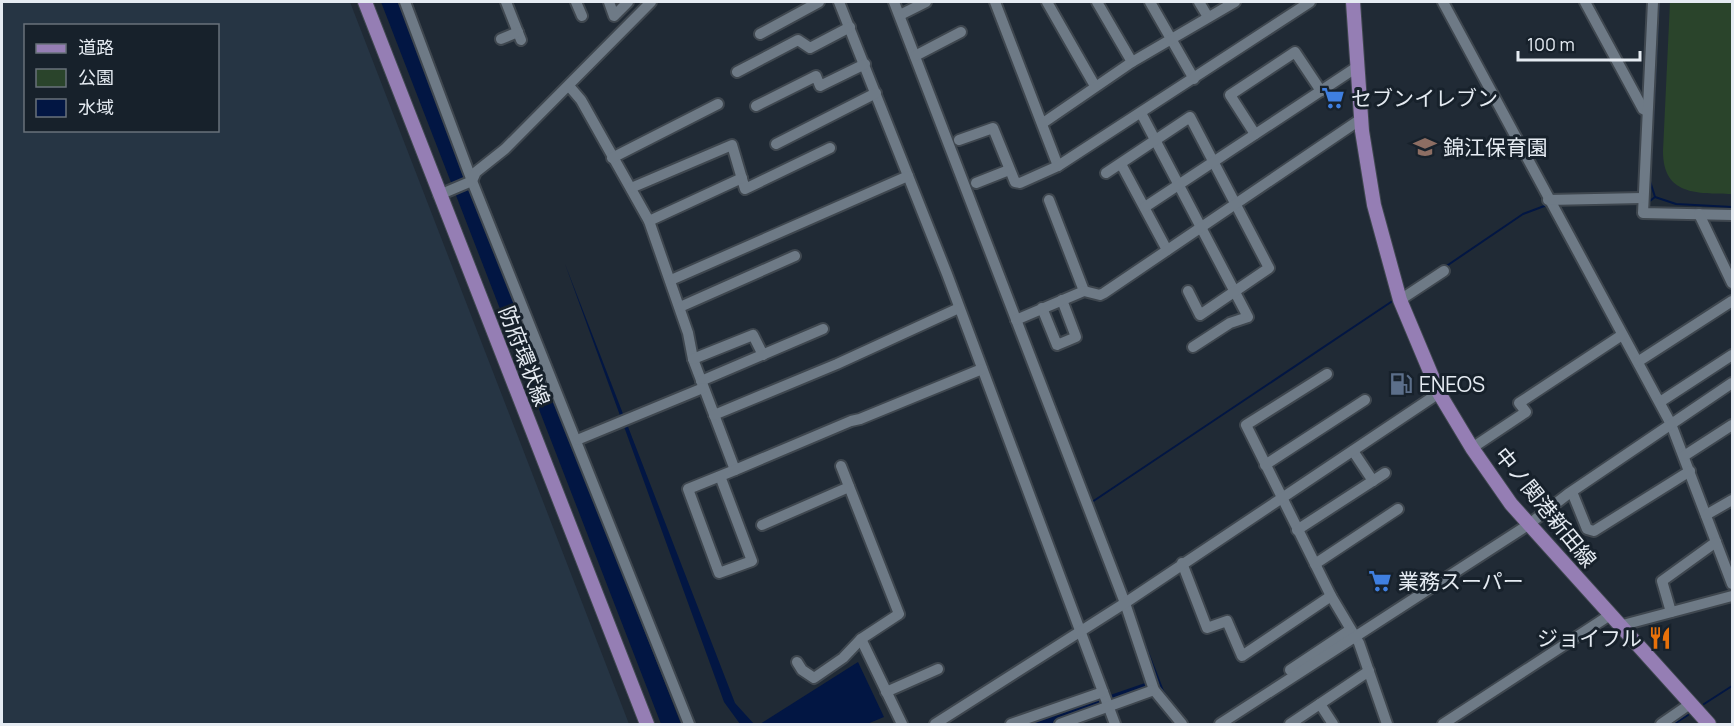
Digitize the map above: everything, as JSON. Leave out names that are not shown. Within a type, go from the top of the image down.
[{"type":"main road","name":"防府環状線","points":[[365,2],[442,193],[647,724]]},
{"type":"main road","name":"中ノ関港新田線","points":[[1353,2],[1361,119],[1374,205],[1400,300],[1439,393],[1472,448],[1528,525],[1709,724]]},
{"type":"street","points":[[405,2],[472,181],[578,440],[689,724]]},
{"type":"street","points":[[501,39],[519,36],[506,2]]},
{"type":"street","points":[[576,2],[582,16]]},
{"type":"street","points":[[609,2],[614,16],[627,2]]},
{"type":"street","points":[[760,34],[819,2]]},
{"type":"street","points":[[839,2],[959,308],[1115,724]]},
{"type":"street","points":[[894,2],[1125,603],[1154,690],[1182,724]]},
{"type":"street","points":[[900,15],[926,2]]},
{"type":"street","points":[[995,2],[1058,166]]},
{"type":"street","points":[[1047,2],[1095,86]]},
{"type":"street","points":[[1098,2],[1132,62]]},
{"type":"street","points":[[1150,2],[1194,79]]},
{"type":"street","points":[[1199,2],[1208,17]]},
{"type":"street","points":[[1043,123],[1132,62],[1235,2]]},
{"type":"street","points":[[959,140],[993,128],[1009,170],[1015,182],[1020,183],[1058,166],[1194,79],[1298,5],[1310,2]]},
{"type":"street","points":[[1443,2],[1671,424],[1716,542],[1730,571],[1732,584]]},
{"type":"street","points":[[1586,2],[1642,109],[1647,111]]},
{"type":"street","points":[[1653,2],[1643,213],[1732,215]]},
{"type":"street","points":[[442,193],[472,181],[476,172],[505,149],[569,86],[646,3]]},
{"type":"street","points":[[737,72],[798,40],[810,48],[850,27]]},
{"type":"street","points":[[915,56],[961,32]]},
{"type":"street","points":[[1255,134],[1230,95],[1295,52],[1321,92]]},
{"type":"street","points":[[756,106],[816,76],[820,86],[865,64]]},
{"type":"street","points":[[1145,207],[1357,68]]},
{"type":"street","points":[[569,86],[581,100],[612,159],[650,221],[680,307],[693,359],[735,470]]},
{"type":"street","points":[[776,144],[876,93]]},
{"type":"street","points":[[612,159],[718,104]]},
{"type":"street","points":[[1141,112],[1248,317],[1230,323],[1193,347]]},
{"type":"street","points":[[1107,173],[1190,117],[1269,268],[1200,315],[1188,291]]},
{"type":"street","points":[[1016,320],[1084,291],[1100,295],[1104,293],[1361,119]]},
{"type":"street","points":[[631,188],[732,145],[745,189],[830,148]]},
{"type":"street","points":[[1121,164],[1167,250]]},
{"type":"street","points":[[976,183],[1009,170]]},
{"type":"street","points":[[671,280],[908,176]]},
{"type":"street","points":[[650,221],[742,178]]},
{"type":"street","points":[[1548,200],[1642,198]]},
{"type":"street","points":[[1049,200],[1084,291]]},
{"type":"street","points":[[1699,214],[1732,283]]},
{"type":"street","points":[[680,307],[795,256]]},
{"type":"street","points":[[1400,300],[1444,271]]},
{"type":"street","points":[[1042,308],[1057,345],[1076,337],[1062,300]]},
{"type":"street","points":[[1639,361],[1732,301]]},
{"type":"street","points":[[714,415],[837,364],[959,308]]},
{"type":"street","points":[[578,440],[823,329]]},
{"type":"street","points":[[693,359],[753,335],[763,355]]},
{"type":"street","points":[[1472,448],[1526,412],[1519,403],[1622,335]]},
{"type":"street","points":[[1659,402],[1732,355]]},
{"type":"street","points":[[720,476],[752,561],[719,573],[688,489],[982,369]]},
{"type":"street","points":[[1327,374],[1246,425],[1352,634],[1369,671],[1387,724]]},
{"type":"street","points":[[1256,692],[1528,525],[1572,492],[1732,383]]},
{"type":"street","points":[[935,724],[1125,603],[1439,393]]},
{"type":"street","points":[[1265,465],[1365,400]]},
{"type":"street","points":[[1684,456],[1732,424]]},
{"type":"street","points":[[1353,451],[1373,481]]},
{"type":"street","points":[[797,662],[802,670],[814,678],[843,658],[861,639],[899,614],[841,466]]},
{"type":"street","points":[[1572,492],[1587,529],[1594,531],[1690,471]]},
{"type":"street","points":[[1298,531],[1385,473]]},
{"type":"street","points":[[762,525],[849,488]]},
{"type":"street","points":[[1706,515],[1732,500]]},
{"type":"street","points":[[1315,564],[1398,509]]},
{"type":"street","points":[[1671,612],[1662,581],[1716,542]]},
{"type":"street","points":[[1182,563],[1207,628],[1227,621],[1242,656],[1331,596]]},
{"type":"street","points":[[1619,626],[1732,596]]},
{"type":"street","points":[[1443,724],[1610,615]]},
{"type":"street","points":[[1220,724],[1352,634]]},
{"type":"street","points":[[861,639],[902,724]]},
{"type":"street","points":[[886,692],[938,669]]},
{"type":"street","points":[[1290,724],[1369,671]]},
{"type":"street","points":[[1060,724],[1154,690]]},
{"type":"street","points":[[1011,724],[1103,693]]},
{"type":"street","points":[[1320,704],[1333,724]]},
{"type":"street","points":[[1661,724],[1690,704]]},
{"type":"shaded area","points":[[2,2],[350,2],[629,724],[2,724]]},
{"type":"green space","points":[[1670,2],[1732,2],[1732,194],[1695,192],[1684,189],[1669,177],[1665,166],[1663,151]]},
{"type":"water","points":[[381,2],[398,2],[681,724],[661,724]]},
{"type":"water","points":[[565,264],[735,703],[754,724],[740,724],[724,702]]},
{"type":"water","points":[[858,662],[884,717],[867,724],[760,724]]},
{"type":"water","points":[[1148,682],[1151,690],[1056,724],[1026,724]]},
{"type":"waterway","points":[[1655,197],[1650,181],[1659,2]]},
{"type":"waterway","points":[[1655,197],[1676,204],[1732,207]]},
{"type":"waterway","points":[[1646,204],[1655,197]]},
{"type":"waterway","points":[[1595,204],[1640,204]]},
{"type":"waterway","points":[[1445,267],[1523,214],[1547,205]]},
{"type":"waterway","points":[[1092,502],[1391,302]]},
{"type":"waterway","points":[[1079,469],[1095,511]]},
{"type":"waterway","points":[[1139,629],[1163,691],[1169,700]]},
{"type":"waterway","points":[[1704,704],[1732,686]]},
{"type":"waterway","points":[[1674,724],[1688,715]]},
{"type":"place","name":"セブンイレブン","points":[[1333,98]]},
{"type":"place","name":"錦江保育園","points":[[1425,147]]},
{"type":"place","name":"ENEOS","points":[[1401,384]]},
{"type":"place","name":"業務スーパー","points":[[1380,581]]},
{"type":"place","name":"ジョイフル","points":[[1660,638]]}]
